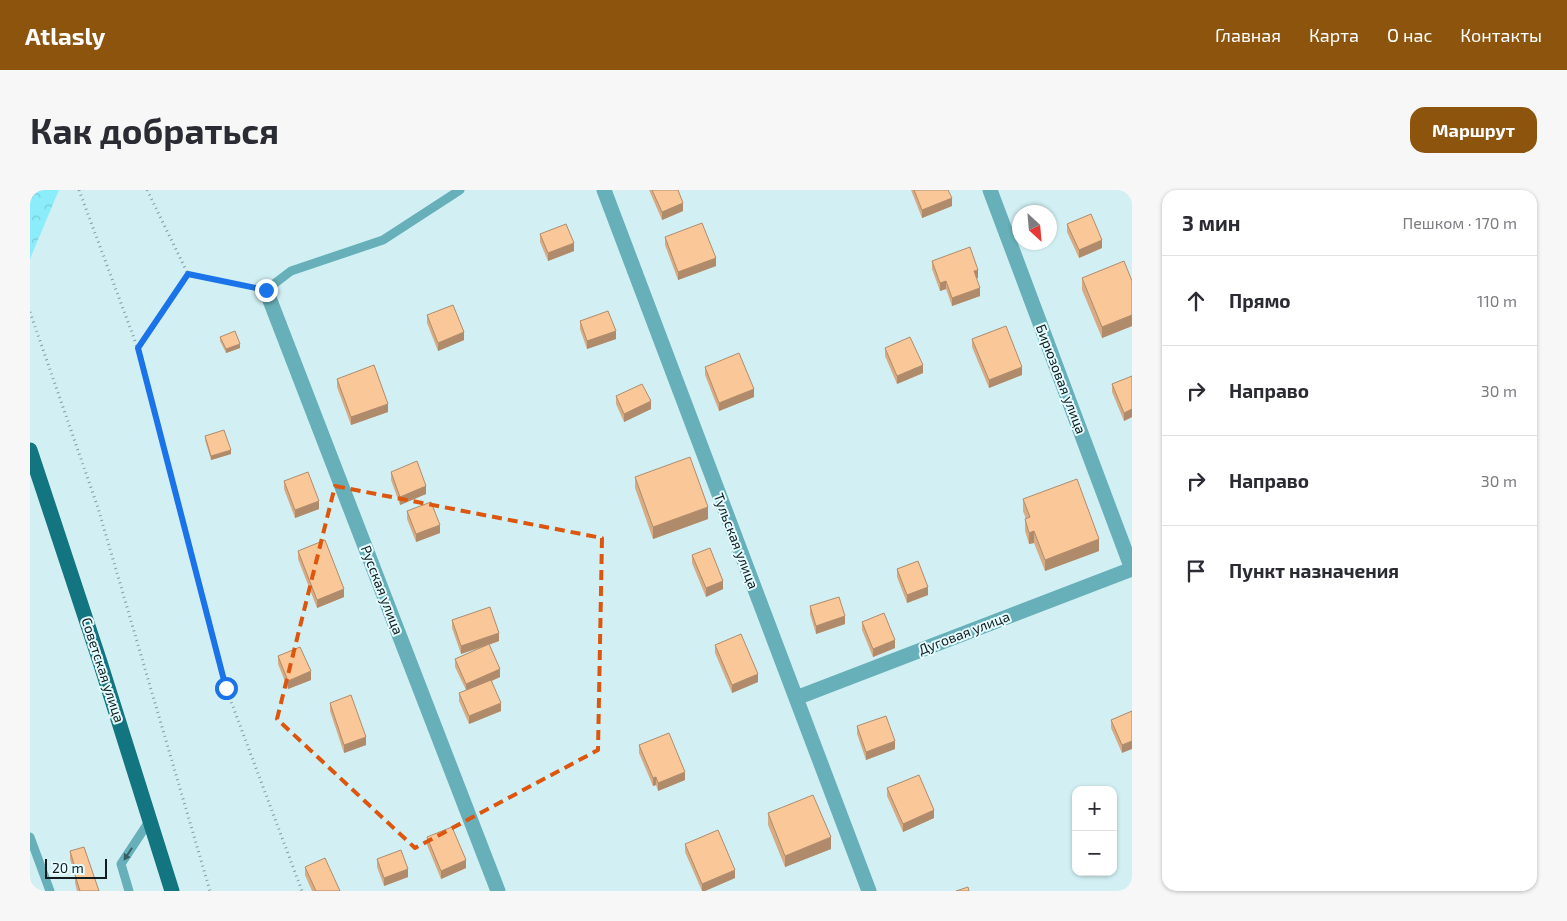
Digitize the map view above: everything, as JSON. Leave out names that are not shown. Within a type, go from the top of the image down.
[{"type":"main road","name":"Советская улица","points":[[30,450],[100,662],[172,891]]},
{"type":"street","name":"Тульская улица","points":[[604,190],[869,891]]},
{"type":"street","name":"Бирюзовая улица","points":[[990,190],[1132,569]]},
{"type":"street","name":"Русская улица","points":[[266,290],[498,891]]},
{"type":"street","name":"Дуговая улица","points":[[796,698],[1132,569]]},
{"type":"lane","points":[[266,290],[292,271],[384,240],[460,190]]},
{"type":"lane","points":[[129,891],[121,864],[150,820]]},
{"type":"lane","points":[[30,837],[50,891]]},
{"type":"path","points":[[79,190],[138,348],[226,688],[302,891]]},
{"type":"path","points":[[147,190],[188,274]]},
{"type":"path","points":[[138,348],[188,274]]},
{"type":"path","points":[[188,274],[266,290]]},
{"type":"path","points":[[30,312],[98,508],[210,891]]},
{"type":"highlighted area","points":[[335,486],[602,538],[598,750],[415,848],[277,719]]},
{"type":"green space","points":[[30,190],[59,190],[30,259]]},
{"type":"building","points":[[652,190],[678,190],[683,203],[662,212]]},
{"type":"building","points":[[914,190],[948,190],[952,198],[922,210]]},
{"type":"building","points":[[1091,214],[1102,240],[1079,250],[1067,224]]},
{"type":"building","points":[[702,223],[716,258],[678,272],[665,237]]},
{"type":"building","points":[[566,224],[574,243],[548,253],[540,234]]},
{"type":"building","points":[[970,247],[978,270],[974,271],[980,288],[952,298],[946,281],[940,283],[932,261]]},
{"type":"building","points":[[1124,261],[1132,281],[1132,315],[1102,327],[1082,278]]},
{"type":"building","points":[[453,305],[464,332],[438,343],[427,315]]},
{"type":"building","points":[[608,311],[616,331],[587,341],[580,321]]},
{"type":"building","points":[[1006,326],[1022,367],[989,380],[972,339]]},
{"type":"building","points":[[235,331],[240,344],[226,349],[220,337]]},
{"type":"building","points":[[910,337],[923,365],[897,376],[885,348]]},
{"type":"building","points":[[739,353],[754,389],[719,403],[705,367]]},
{"type":"building","points":[[374,365],[388,404],[351,417],[337,379]]},
{"type":"building","points":[[1132,376],[1132,409],[1124,413],[1112,384]]},
{"type":"building","points":[[642,384],[651,401],[624,414],[616,396]]},
{"type":"building","points":[[224,430],[231,450],[211,456],[205,436]]},
{"type":"building","points":[[690,457],[708,507],[653,527],[635,477]]},
{"type":"building","points":[[417,461],[426,486],[400,497],[391,472]]},
{"type":"building","points":[[308,472],[319,501],[295,510],[284,481]]},
{"type":"building","points":[[1077,479],[1099,539],[1045,560],[1034,531],[1029,533],[1025,519],[1030,517],[1023,499]]},
{"type":"building","points":[[431,502],[440,525],[416,534],[407,511]]},
{"type":"building","points":[[325,540],[344,589],[317,600],[298,551]]},
{"type":"building","points":[[710,548],[723,581],[706,588],[692,555]]},
{"type":"building","points":[[918,561],[928,587],[907,595],[897,569]]},
{"type":"building","points":[[839,597],[845,616],[816,626],[810,606]]},
{"type":"building","points":[[490,607],[499,633],[461,646],[452,620]]},
{"type":"building","points":[[884,613],[895,640],[873,649],[862,622]]},
{"type":"building","points":[[741,634],[758,674],[732,685],[715,645]]},
{"type":"building","points":[[489,644],[500,669],[466,684],[455,659]]},
{"type":"building","points":[[300,647],[311,671],[288,681],[278,656]]},
{"type":"building","points":[[491,680],[501,703],[469,716],[459,693]]},
{"type":"building","points":[[351,695],[366,737],[344,745],[330,703]]},
{"type":"building","points":[[1132,711],[1132,741],[1122,745],[1111,720]]},
{"type":"building","points":[[886,716],[895,741],[866,752],[857,726]]},
{"type":"building","points":[[669,733],[685,772],[658,783],[656,777],[653,778],[639,745]]},
{"type":"building","points":[[919,775],[934,810],[903,824],[887,788]]},
{"type":"building","points":[[813,795],[831,837],[785,856],[768,813]]},
{"type":"building","points":[[452,827],[466,860],[441,871],[427,837]]},
{"type":"building","points":[[718,830],[735,870],[702,884],[685,844]]},
{"type":"building","points":[[84,847],[99,891],[80,891],[70,851]]},
{"type":"building","points":[[401,850],[408,869],[384,878],[377,859]]},
{"type":"building","points":[[325,858],[340,891],[316,891],[305,867]]},
{"type":"building","points":[[30,883],[34,891],[30,891]]},
{"type":"building","points":[[968,887],[969,891],[956,891]]},
{"type":"route","points":[[226,688],[138,348],[188,274],[266,290]]}]
